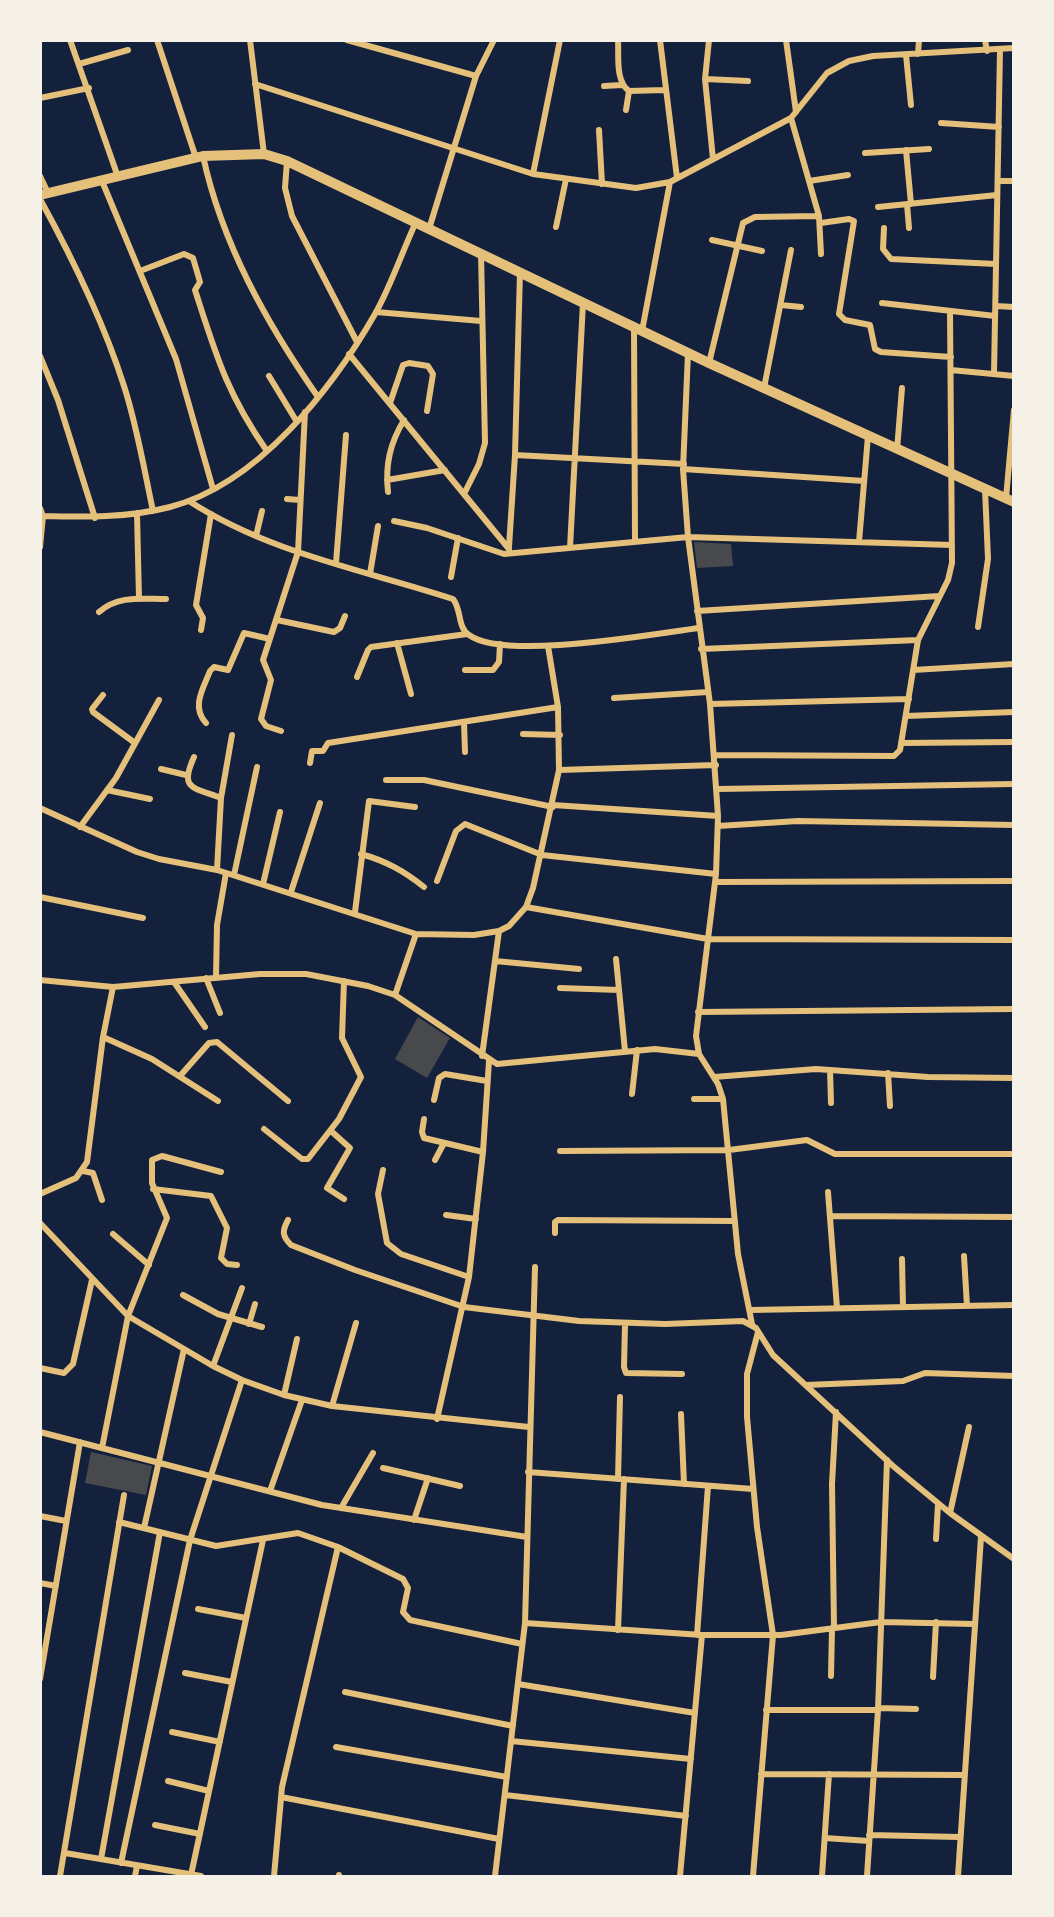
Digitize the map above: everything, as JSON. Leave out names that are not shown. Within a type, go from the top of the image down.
[{"type":"street","points":[[70,40],[89,88],[118,177]]},
{"type":"street","points":[[157,40],[231,246],[282,343],[318,397]]},
{"type":"street","points":[[250,40],[264,154]]},
{"type":"street","points":[[347,40],[476,76]]},
{"type":"street","points":[[533,174],[560,40]]},
{"type":"street","points":[[618,40],[622,85]]},
{"type":"street","points":[[660,40],[677,178]]},
{"type":"street","points":[[709,40],[705,79],[713,159]]},
{"type":"street","points":[[786,40],[796,112]]},
{"type":"street","points":[[918,54],[919,40]]},
{"type":"street","points":[[986,40],[987,51]]},
{"type":"street","points":[[429,229],[476,76],[493,41]]},
{"type":"street","points":[[255,84],[533,174],[636,188],[670,182],[791,118],[827,73],[849,61],[873,56],[1014,48]]},
{"type":"street","points":[[80,64],[128,50]]},
{"type":"street","points":[[994,374],[1000,50]]},
{"type":"street","points":[[906,55],[911,105]]},
{"type":"street","points":[[705,79],[748,81]]},
{"type":"street","points":[[604,86],[622,85],[629,91],[665,90]]},
{"type":"street","points":[[40,98],[89,88]]},
{"type":"street","points":[[626,110],[629,91]]},
{"type":"street","points":[[791,118],[821,224],[821,254]]},
{"type":"street","points":[[941,123],[999,127]]},
{"type":"street","points":[[599,130],[603,184]]},
{"type":"street","points":[[865,153],[929,149]]},
{"type":"street","points":[[906,150],[909,228]]},
{"type":"street","points":[[43,196],[199,157],[264,154],[287,161],[709,363],[1010,500],[1014,410]]},
{"type":"street","points":[[287,161],[285,188],[292,216],[357,342]]},
{"type":"street","points":[[809,181],[848,175]]},
{"type":"street","points":[[40,176],[43,196],[78,270],[119,370],[130,407],[153,511]]},
{"type":"street","points":[[556,227],[566,178]]},
{"type":"street","points":[[102,181],[176,359],[213,489]]},
{"type":"street","points":[[998,181],[1014,181]]},
{"type":"street","points":[[634,542],[638,329],[670,182]]},
{"type":"street","points":[[878,207],[998,195]]},
{"type":"street","points":[[709,363],[743,223],[748,219],[819,216]]},
{"type":"street","points":[[821,224],[849,219],[854,221],[839,314],[845,320],[870,325],[875,349],[881,352],[951,357]]},
{"type":"street","points":[[43,516],[95,518],[153,511],[189,501],[213,489],[267,451],[297,422],[318,397],[357,342],[376,312],[416,222]]},
{"type":"street","points":[[884,228],[883,249],[891,259],[996,264]]},
{"type":"street","points":[[712,240],[762,251]]},
{"type":"street","points":[[764,388],[791,249]]},
{"type":"street","points":[[464,494],[479,464],[485,443],[480,253]]},
{"type":"street","points":[[140,271],[184,254],[193,258],[200,282],[195,290],[215,358],[229,391],[267,451]]},
{"type":"street","points":[[508,548],[515,455],[520,272]]},
{"type":"street","points":[[570,548],[583,302]]},
{"type":"street","points":[[882,303],[995,316]]},
{"type":"street","points":[[781,304],[801,307]]},
{"type":"street","points":[[996,306],[1014,307]]},
{"type":"street","points":[[715,755],[898,754],[918,640],[948,580],[952,545],[950,311]]},
{"type":"street","points":[[376,312],[481,321]]},
{"type":"street","points":[[688,353],[684,466],[688,537],[710,704],[718,789],[716,874],[696,1036],[699,1054],[714,1077],[723,1099],[741,1273],[751,1310],[752,1324]]},
{"type":"street","points":[[349,354],[513,554]]},
{"type":"street","points":[[40,356],[58,400],[95,518]]},
{"type":"street","points":[[390,403],[403,365],[409,363],[428,366],[433,374],[427,411]]},
{"type":"street","points":[[951,370],[1014,376]]},
{"type":"street","points":[[269,376],[297,422]]},
{"type":"street","points":[[897,450],[902,388]]},
{"type":"street","points":[[281,731],[266,726],[261,719],[271,680],[263,660],[298,552],[305,412]]},
{"type":"street","points":[[388,492],[390,451],[404,420]]},
{"type":"street","points":[[336,563],[346,435]]},
{"type":"street","points":[[859,542],[868,436]]},
{"type":"street","points":[[515,455],[634,461],[864,481]]},
{"type":"street","points":[[387,480],[445,470]]},
{"type":"street","points":[[978,627],[988,559],[985,489]]},
{"type":"street","points":[[287,499],[300,500]]},
{"type":"street","points":[[189,501],[256,537],[453,599],[458,606],[461,625],[467,634]]},
{"type":"street","points":[[40,508],[43,516],[40,548]]},
{"type":"street","points":[[256,537],[262,512]]},
{"type":"street","points":[[137,513],[139,599]]},
{"type":"street","points":[[201,630],[203,618],[196,605],[211,514]]},
{"type":"street","points":[[394,521],[427,528],[494,552],[513,554],[688,537],[952,545]]},
{"type":"street","points":[[370,574],[378,526]]},
{"type":"street","points":[[452,576],[458,538]]},
{"type":"street","points":[[696,611],[939,596]]},
{"type":"street","points":[[99,612],[109,603],[139,599],[166,599]]},
{"type":"street","points":[[277,620],[334,632],[340,628],[345,616]]},
{"type":"street","points":[[357,676],[369,648],[397,643],[467,634],[500,644],[548,646],[699,628]]},
{"type":"street","points":[[207,723],[199,715],[198,704],[210,671],[214,668],[228,670],[244,633],[270,639]]},
{"type":"street","points":[[701,649],[918,640]]},
{"type":"street","points":[[397,643],[411,694]]},
{"type":"street","points":[[465,670],[493,670],[499,662],[500,644]]},
{"type":"street","points":[[40,808],[159,860],[217,870],[355,912],[416,934],[481,934],[499,931],[509,926],[526,907],[542,855],[553,806],[559,770],[560,735],[548,646]]},
{"type":"street","points":[[914,670],[1014,664]]},
{"type":"street","points":[[614,698],[708,692]]},
{"type":"street","points":[[103,695],[92,709],[93,712],[135,743]]},
{"type":"street","points":[[710,704],[909,699]]},
{"type":"street","points":[[80,827],[106,790],[159,700]]},
{"type":"street","points":[[310,763],[312,751],[323,751],[328,743],[558,707]]},
{"type":"street","points":[[906,716],[1014,712]]},
{"type":"street","points":[[464,722],[465,752]]},
{"type":"street","points":[[523,734],[560,735]]},
{"type":"street","points":[[217,870],[221,798],[232,735]]},
{"type":"street","points":[[901,743],[1014,742]]},
{"type":"street","points":[[186,775],[194,757]]},
{"type":"street","points":[[559,770],[716,765]]},
{"type":"street","points":[[234,875],[257,767]]},
{"type":"street","points":[[161,769],[186,775],[192,787],[221,798]]},
{"type":"street","points":[[386,780],[424,780],[553,806],[718,816]]},
{"type":"street","points":[[718,789],[1014,784]]},
{"type":"street","points":[[106,790],[150,799]]},
{"type":"street","points":[[355,912],[369,801],[415,807]]},
{"type":"street","points":[[291,892],[320,803]]},
{"type":"street","points":[[263,884],[280,812]]},
{"type":"street","points":[[718,826],[798,821],[1014,825]]},
{"type":"street","points":[[437,881],[456,831],[465,824],[542,855],[716,874]]},
{"type":"street","points":[[361,854],[384,861],[406,872],[424,887]]},
{"type":"street","points":[[216,977],[217,925],[226,873]]},
{"type":"street","points":[[715,882],[1014,881]]},
{"type":"street","points":[[40,897],[142,918]]},
{"type":"street","points":[[526,907],[708,939],[1014,940]]},
{"type":"street","points":[[482,1056],[499,931]]},
{"type":"street","points":[[395,995],[416,934]]},
{"type":"street","points":[[616,959],[625,1051]]},
{"type":"street","points":[[495,961],[579,969]]},
{"type":"street","points":[[40,980],[113,987],[216,977],[306,974],[344,981],[395,995],[489,1061],[508,1065],[637,1050],[655,1049],[699,1054]]},
{"type":"street","points":[[206,978],[220,1013]]},
{"type":"street","points":[[264,1129],[305,1159],[331,1131],[347,1107],[361,1077],[342,1038],[344,981]]},
{"type":"street","points":[[174,982],[205,1027]]},
{"type":"street","points":[[40,1194],[76,1178],[83,1171],[87,1162],[103,1037],[113,987]]},
{"type":"street","points":[[560,988],[619,990]]},
{"type":"street","points":[[698,1012],[1014,1009]]},
{"type":"street","points":[[103,1037],[152,1059],[218,1101]]},
{"type":"street","points":[[180,1076],[209,1043],[217,1042],[288,1101]]},
{"type":"street","points":[[633,1094],[637,1050]]},
{"type":"street","points":[[437,1419],[464,1307],[469,1276],[483,1152],[489,1061]]},
{"type":"street","points":[[714,1077],[764,1071],[830,1070],[1014,1078]]},
{"type":"street","points":[[830,1070],[831,1103]]},
{"type":"street","points":[[888,1073],[890,1106]]},
{"type":"street","points":[[434,1100],[439,1078],[445,1074],[487,1081]]},
{"type":"street","points":[[694,1099],[723,1099]]},
{"type":"street","points":[[424,1119],[424,1138],[483,1152]]},
{"type":"street","points":[[331,1131],[350,1148],[327,1188],[344,1199]]},
{"type":"street","points":[[560,1151],[729,1150],[807,1140],[827,1152],[843,1155],[1014,1154]]},
{"type":"street","points":[[435,1160],[444,1143]]},
{"type":"street","points":[[102,1448],[128,1316],[167,1218],[165,1209],[153,1189],[151,1164],[154,1156],[162,1156],[221,1172]]},
{"type":"street","points":[[383,1170],[378,1194],[387,1243],[401,1254],[469,1276]]},
{"type":"street","points":[[83,1171],[94,1174],[102,1200]]},
{"type":"street","points":[[153,1189],[211,1196],[227,1228],[221,1258],[227,1264],[237,1265]]},
{"type":"street","points":[[828,1192],[837,1308]]},
{"type":"street","points":[[446,1215],[476,1219]]},
{"type":"street","points":[[830,1216],[1014,1217]]},
{"type":"street","points":[[288,1220],[283,1229],[284,1238],[291,1245],[355,1270],[464,1307],[533,1317],[625,1324],[744,1321],[752,1324],[773,1355],[887,1460],[938,1504],[1014,1559]]},
{"type":"street","points":[[555,1233],[555,1222],[558,1220],[735,1221]]},
{"type":"street","points":[[41,1225],[128,1316],[213,1366],[242,1380],[284,1395],[332,1406],[437,1419],[529,1426]]},
{"type":"street","points":[[113,1234],[149,1265]]},
{"type":"street","points":[[964,1256],[967,1306]]},
{"type":"street","points":[[902,1259],[903,1307]]},
{"type":"street","points":[[495,1876],[525,1623],[535,1267]]},
{"type":"street","points":[[40,1368],[64,1373],[73,1364],[92,1280]]},
{"type":"street","points":[[213,1366],[242,1288]]},
{"type":"street","points":[[183,1295],[231,1319],[262,1328]]},
{"type":"street","points":[[249,1324],[255,1304]]},
{"type":"street","points":[[751,1310],[1014,1305]]},
{"type":"street","points":[[332,1406],[356,1323]]},
{"type":"street","points":[[625,1324],[624,1367],[627,1373],[682,1374]]},
{"type":"street","points":[[753,1876],[773,1635],[753,1489],[746,1396],[747,1374],[758,1332]]},
{"type":"street","points":[[284,1395],[297,1339]]},
{"type":"street","points":[[144,1528],[184,1349]]},
{"type":"street","points":[[806,1385],[903,1381],[926,1373],[1014,1376]]},
{"type":"street","points":[[121,1863],[190,1540],[242,1380]]},
{"type":"street","points":[[618,1630],[620,1397]]},
{"type":"street","points":[[270,1491],[302,1400]]},
{"type":"street","points":[[831,1676],[832,1484],[836,1412]]},
{"type":"street","points":[[681,1414],[684,1484]]},
{"type":"street","points":[[950,1513],[969,1427]]},
{"type":"street","points":[[40,1431],[340,1508],[527,1537]]},
{"type":"street","points":[[40,1679],[44,1641],[56,1586],[80,1442]]},
{"type":"street","points":[[340,1508],[373,1453]]},
{"type":"street","points":[[867,1876],[878,1709],[887,1460]]},
{"type":"street","points":[[383,1468],[460,1486]]},
{"type":"street","points":[[528,1472],[753,1489]]},
{"type":"street","points":[[414,1520],[428,1478]]},
{"type":"street","points":[[680,1876],[695,1713],[708,1486]]},
{"type":"street","points":[[60,1876],[124,1495]]},
{"type":"street","points":[[936,1539],[938,1504]]},
{"type":"street","points":[[40,1516],[66,1521]]},
{"type":"street","points":[[119,1522],[216,1546],[263,1540],[291,1532],[338,1547],[406,1581],[408,1588],[403,1612],[405,1618],[522,1644]]},
{"type":"street","points":[[101,1859],[160,1532]]},
{"type":"street","points":[[958,1876],[981,1537]]},
{"type":"street","points":[[191,1875],[263,1540]]},
{"type":"street","points":[[274,1876],[281,1797],[338,1547]]},
{"type":"street","points":[[40,1583],[56,1586]]},
{"type":"street","points":[[198,1609],[246,1618]]},
{"type":"street","points":[[525,1623],[699,1635],[773,1635],[881,1622],[974,1624]]},
{"type":"street","points":[[933,1677],[936,1622]]},
{"type":"street","points":[[185,1673],[232,1682]]},
{"type":"street","points":[[518,1684],[695,1713]]},
{"type":"street","points":[[345,1692],[513,1726]]},
{"type":"street","points":[[766,1710],[916,1709]]},
{"type":"street","points":[[172,1732],[220,1742]]},
{"type":"street","points":[[511,1741],[691,1758]]},
{"type":"street","points":[[336,1747],[507,1777]]},
{"type":"street","points":[[761,1774],[964,1775]]},
{"type":"street","points":[[822,1876],[828,1774]]},
{"type":"street","points":[[168,1781],[209,1791]]},
{"type":"street","points":[[504,1795],[686,1816]]},
{"type":"street","points":[[281,1797],[499,1839]]},
{"type":"street","points":[[154,1825],[200,1834]]},
{"type":"street","points":[[825,1838],[959,1837]]},
{"type":"street","points":[[65,1853],[200,1876]]},
{"type":"street","points":[[135,1876],[137,1866]]},
{"type":"building","points":[[694,542],[731,544],[733,566],[697,568]]},
{"type":"building","points":[[418,1017],[450,1038],[427,1078],[395,1059]]},
{"type":"building","points":[[91,1452],[152,1466],[146,1495],[85,1483]]}]
